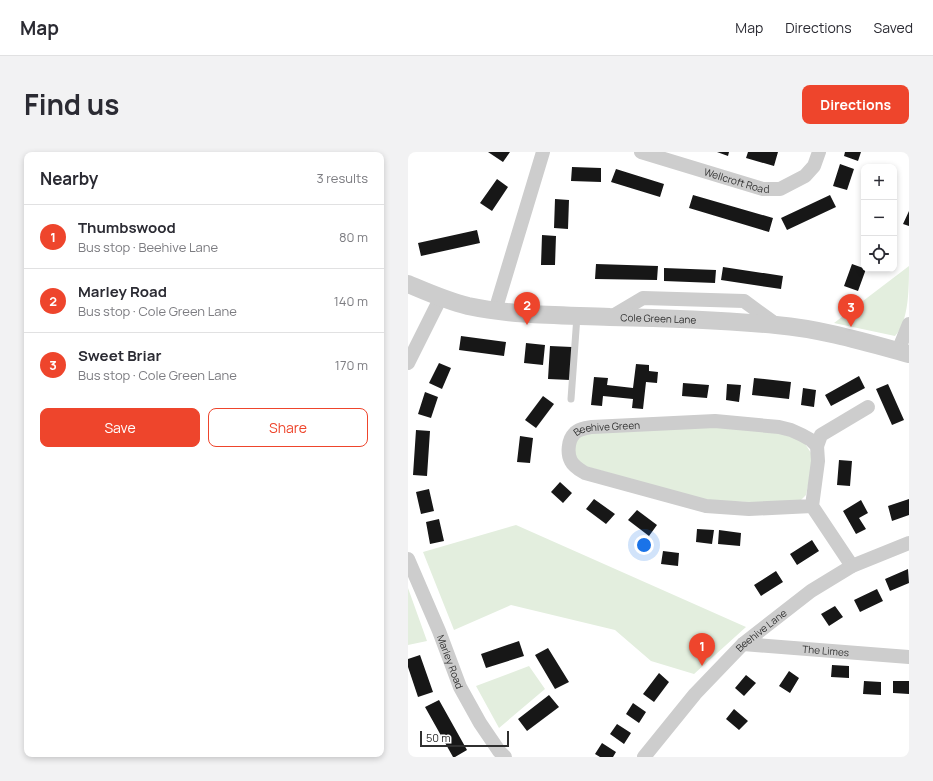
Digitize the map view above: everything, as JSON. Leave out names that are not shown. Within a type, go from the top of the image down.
[{"type":"street","points":[[495,311],[543,152]]},
{"type":"street","name":"Wellcroft Road","points":[[641,152],[763,189],[780,189],[804,176],[814,166],[819,152]]},
{"type":"street","name":"Cole Green Lane","points":[[408,284],[467,306],[495,311],[531,315],[611,317],[777,325],[824,332],[904,353]]},
{"type":"street","points":[[408,363],[441,297]]},
{"type":"street","points":[[904,353],[909,324]]},
{"type":"street","points":[[852,566],[812,506],[818,461],[817,446],[821,435],[868,407]]},
{"type":"street","name":"Beehive Green","points":[[812,506],[749,509],[706,506],[585,473],[577,468],[571,461],[569,452],[570,442],[574,434],[583,429],[592,427],[715,421],[779,427],[792,430],[811,440],[817,446]]},
{"type":"street","name":"Beehive Lane","points":[[644,757],[695,694],[743,644],[811,591],[852,566],[909,543]]},
{"type":"street","name":"Marley Road","points":[[408,559],[439,631],[460,687],[480,723],[499,751],[505,757]]},
{"type":"street","name":"The Limes","points":[[743,644],[909,657]]},
{"type":"lane","points":[[571,399],[577,316]]},
{"type":"green space","points":[[909,266],[906,313],[900,330],[895,336],[834,323]]},
{"type":"green space","points":[[712,425],[779,431],[804,442],[811,453],[812,466],[806,495],[798,503],[708,501],[581,465],[574,457],[575,441],[583,435],[598,432]]},
{"type":"green space","points":[[516,525],[746,627],[694,674],[651,661],[615,630],[511,605],[454,630],[423,552]]},
{"type":"green space","points":[[408,588],[427,641],[408,645]]},
{"type":"green space","points":[[529,666],[545,689],[499,728],[476,686]]},
{"type":"building","points":[[488,152],[510,152],[503,162]]},
{"type":"building","points":[[717,152],[729,152],[728,156]]},
{"type":"building","points":[[748,152],[778,152],[774,166],[746,158]]},
{"type":"building","points":[[845,152],[861,152],[858,161],[844,156]]},
{"type":"building","points":[[840,164],[854,169],[847,190],[833,186]]},
{"type":"building","points":[[572,167],[601,168],[601,182],[571,181]]},
{"type":"building","points":[[616,169],[664,184],[660,197],[611,182]]},
{"type":"building","points":[[497,179],[508,187],[492,211],[480,203]]},
{"type":"building","points":[[693,195],[773,218],[769,232],[689,208]]},
{"type":"building","points":[[830,195],[836,207],[787,230],[781,218]]},
{"type":"building","points":[[555,199],[569,200],[568,229],[554,228]]},
{"type":"building","points":[[909,211],[909,226],[903,224]]},
{"type":"building","points":[[477,230],[480,243],[421,256],[418,243]]},
{"type":"building","points":[[542,235],[556,236],[555,265],[541,265]]},
{"type":"building","points":[[596,264],[658,266],[657,280],[595,279]]},
{"type":"building","points":[[852,264],[861,267],[861,272],[865,272],[858,291],[844,286]]},
{"type":"building","points":[[723,267],[783,276],[781,289],[721,280]]},
{"type":"building","points":[[664,268],[716,270],[715,283],[664,281]]},
{"type":"building","points":[[461,336],[506,342],[504,356],[459,350]]},
{"type":"building","points":[[526,343],[545,345],[543,365],[524,363]]},
{"type":"building","points":[[550,346],[572,347],[570,380],[548,379]]},
{"type":"building","points":[[439,363],[451,368],[442,389],[429,383]]},
{"type":"building","points":[[636,364],[649,365],[649,371],[658,372],[657,383],[646,382],[643,409],[632,408],[633,399],[603,396],[602,406],[591,405],[594,377],[608,378],[607,385],[633,388]]},
{"type":"building","points":[[859,376],[865,388],[831,406],[825,395]]},
{"type":"building","points":[[754,378],[791,382],[789,399],[752,395]]},
{"type":"building","points":[[683,383],[709,385],[707,398],[682,396]]},
{"type":"building","points":[[727,384],[741,385],[739,402],[726,400]]},
{"type":"building","points":[[888,384],[904,420],[892,425],[876,389]]},
{"type":"building","points":[[803,388],[816,390],[814,407],[801,405]]},
{"type":"building","points":[[425,392],[438,397],[431,418],[418,414]]},
{"type":"building","points":[[543,396],[554,404],[536,428],[525,420]]},
{"type":"building","points":[[416,430],[430,431],[427,476],[413,475]]},
{"type":"building","points":[[520,436],[533,438],[530,463],[517,462]]},
{"type":"building","points":[[839,460],[852,461],[850,486],[837,485]]},
{"type":"building","points":[[560,482],[572,493],[563,503],[551,492]]},
{"type":"building","points":[[429,489],[434,511],[421,514],[416,492]]},
{"type":"building","points":[[594,499],[615,514],[606,524],[586,509]]},
{"type":"building","points":[[909,499],[909,515],[892,521],[888,506]]},
{"type":"building","points":[[861,500],[868,513],[859,518],[866,529],[856,534],[843,511]]},
{"type":"building","points":[[637,510],[657,525],[649,536],[628,520]]},
{"type":"building","points":[[439,519],[444,541],[430,544],[426,522]]},
{"type":"building","points":[[697,529],[714,530],[712,544],[696,542]]},
{"type":"building","points":[[719,530],[741,533],[740,546],[718,544]]},
{"type":"building","points":[[812,540],[819,551],[797,565],[790,554]]},
{"type":"building","points":[[663,551],[679,553],[678,566],[661,564]]},
{"type":"building","points":[[908,569],[909,583],[890,591],[885,579]]},
{"type":"building","points":[[776,571],[783,582],[761,596],[754,585]]},
{"type":"building","points":[[877,589],[883,601],[860,612],[854,600]]},
{"type":"building","points":[[835,606],[843,617],[829,626],[821,614]]},
{"type":"building","points":[[519,641],[524,656],[486,668],[481,654]]},
{"type":"building","points":[[548,648],[569,682],[555,689],[535,655]]},
{"type":"building","points":[[420,655],[433,692],[418,697],[408,667],[408,659]]},
{"type":"building","points":[[832,665],[849,666],[849,678],[831,677]]},
{"type":"building","points":[[789,671],[799,678],[790,693],[779,686]]},
{"type":"building","points":[[659,673],[669,682],[654,702],[643,694]]},
{"type":"building","points":[[746,675],[756,683],[744,696],[735,688]]},
{"type":"building","points":[[864,681],[881,682],[881,695],[863,694]]},
{"type":"building","points":[[893,681],[909,681],[909,694],[893,693]]},
{"type":"building","points":[[549,695],[559,707],[527,731],[518,719]]},
{"type":"building","points":[[439,700],[467,750],[455,757],[453,757],[425,707]]},
{"type":"building","points":[[633,703],[646,712],[639,723],[626,714]]},
{"type":"building","points":[[734,709],[748,721],[739,730],[726,719]]},
{"type":"building","points":[[617,724],[631,733],[624,744],[610,734]]},
{"type":"building","points":[[602,743],[616,752],[613,757],[600,757],[595,754]]},
{"type":"place","name":"Marley Road","points":[[527,325]]},
{"type":"place","name":"Sweet Briar","points":[[851,327]]},
{"type":"place","name":"Thumbswood","points":[[702,666]]}]
